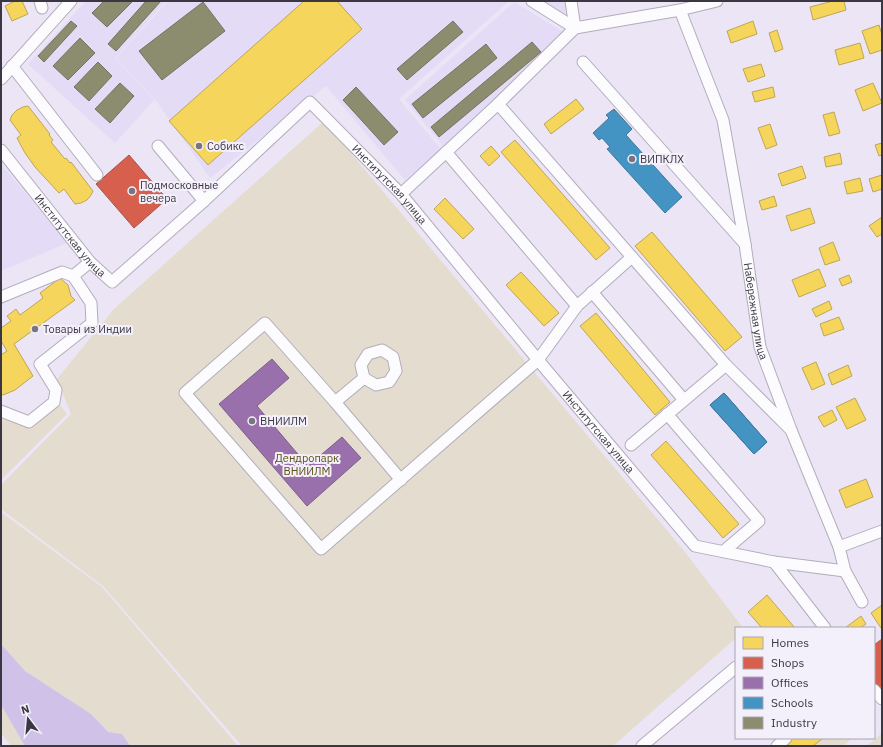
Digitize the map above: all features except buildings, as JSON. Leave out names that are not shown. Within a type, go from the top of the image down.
[{"type":"street","points":[[1,79],[71,1]]},
{"type":"street","points":[[532,1],[575,28]]},
{"type":"street","points":[[572,1],[575,28]]},
{"type":"street","points":[[400,194],[498,104],[575,28],[680,10],[717,1]]},
{"type":"street","name":"Набережная улица","points":[[680,10],[723,120],[745,244],[760,347],[791,430],[839,547],[845,571],[862,602]]},
{"type":"street","points":[[583,62],[745,244]]},
{"type":"street","points":[[12,66],[97,175]]},
{"type":"street","name":"Институтская улица","points":[[1,150],[90,262],[112,282],[204,201],[310,102],[400,194],[695,546],[774,562],[845,571]]},
{"type":"street","points":[[498,104],[726,365],[791,430]]},
{"type":"street","points":[[158,146],[204,201]]},
{"type":"street","points":[[446,152],[577,306]]},
{"type":"street","points":[[401,480],[265,323],[185,393],[321,549],[401,480],[538,360],[577,306],[632,257]]},
{"type":"street","points":[[73,276],[90,262]]},
{"type":"street","points":[[1,297],[62,272],[73,276],[91,303],[92,323],[40,364],[56,390],[54,402],[29,422],[1,411]]},
{"type":"street","points":[[592,292],[684,400]]},
{"type":"street","points":[[631,445],[726,365]]},
{"type":"street","points":[[335,402],[364,378]]},
{"type":"street","points":[[667,414],[759,521],[724,551]]},
{"type":"street","points":[[839,547],[882,531]]},
{"type":"street","points":[[774,562],[824,627]]},
{"type":"street","points":[[642,746],[735,668]]},
{"type":"street","points":[[875,691],[882,699]]},
{"type":"street","points":[[777,746],[785,739]]},
{"type":"shaded area","points":[[86,1],[166,1],[115,58],[154,100],[115,143],[28,64]]},
{"type":"shaded area","points":[[168,1],[509,1],[399,99],[441,149],[405,180],[326,86],[210,178],[157,102],[116,58]]},
{"type":"shaded area","points":[[544,1],[571,1],[579,25]]},
{"type":"shaded area","points":[[514,2],[565,33],[443,146],[405,100]]},
{"type":"shaded area","points":[[1,164],[67,243],[1,271]]},
{"type":"shaded area","points":[[1,644],[25,671],[91,714],[108,732],[122,734],[130,746],[25,746],[1,705]]},
{"type":"green space","name":"Дендропарк ВНИИЛМ","points":[[324,121],[685,552],[742,627],[735,627],[735,639],[613,746],[242,746],[103,586],[1,509],[1,485],[71,414],[57,379],[114,309]]},
{"type":"green space","points":[[59,404],[67,414],[1,480],[1,409],[34,422]]},
{"type":"green space","points":[[1,512],[102,587],[238,746],[130,746],[122,734],[108,732],[91,714],[25,671],[1,644]]},
{"type":"green space","points":[[1,705],[25,746],[11,746],[1,733]]},
{"type":"green space","points":[[882,733],[882,746],[867,746]]},
{"type":"green space","points":[[822,739],[852,739],[843,746],[813,746]]},
{"type":"place","name":"Собикс","points":[[199,146]]},
{"type":"place","name":"ВИПКЛХ","points":[[632,159]]},
{"type":"place","name":"Подмосковные вечера","points":[[132,191]]},
{"type":"place","name":"Товары из Индии","points":[[35,329]]},
{"type":"place","name":"ВНИИЛМ","points":[[252,421]]}]
